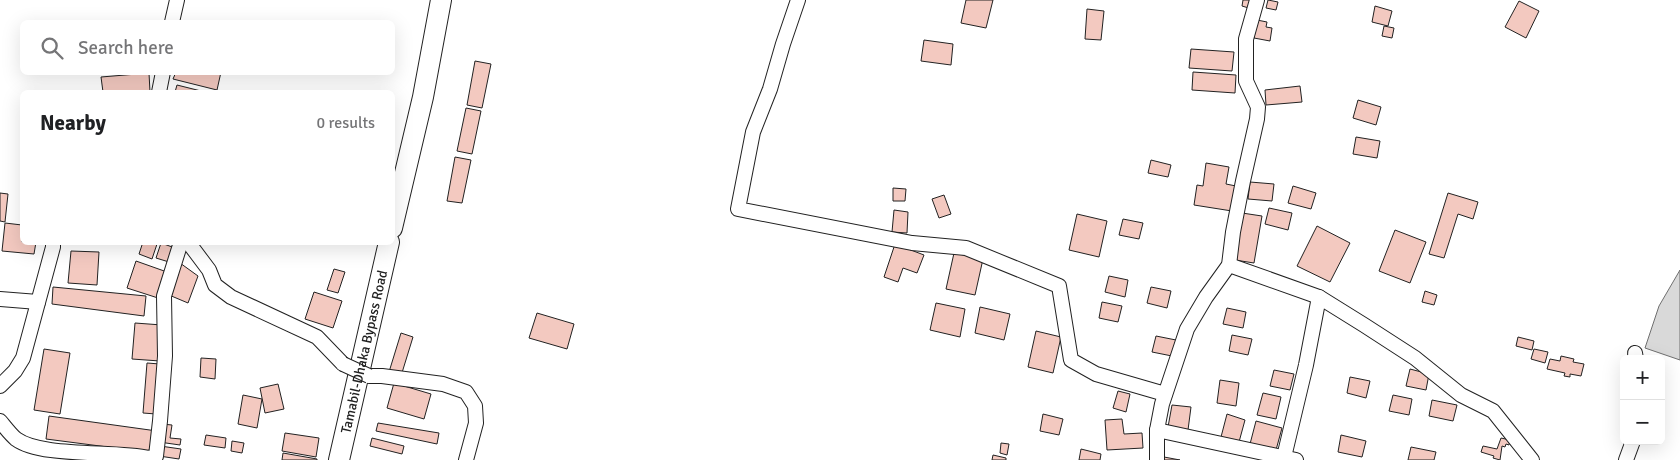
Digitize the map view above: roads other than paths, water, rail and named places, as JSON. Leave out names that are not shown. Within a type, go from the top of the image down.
[{"type":"highway","points":[[395,215],[423,97],[441,0]]},
{"type":"highway","name":"Tamabil-Dhaka Bypass Road","points":[[339,460],[388,245]]},
{"type":"street","points":[[172,20],[177,0]]},
{"type":"street","points":[[798,0],[770,89],[753,132],[738,209],[912,243],[966,248],[1059,286],[1072,360],[1096,374],[1166,394]]},
{"type":"street","points":[[1156,460],[1157,430],[1166,394],[1187,329],[1206,297],[1229,265],[1233,232],[1257,119],[1258,107],[1246,81],[1246,39],[1257,0]]},
{"type":"street","points":[[159,90],[162,75]]},
{"type":"street","points":[[0,386],[23,358],[53,245]]},
{"type":"street","points":[[0,421],[16,439],[34,447],[149,458],[156,456],[165,356],[164,296],[180,245]]},
{"type":"street","points":[[190,245],[209,270],[215,285],[232,297],[322,340],[328,350],[343,364],[369,376],[444,384],[466,392],[475,406],[476,423],[466,460]]},
{"type":"street","points":[[1229,265],[1319,297],[1415,358],[1461,395],[1493,411],[1532,460]]},
{"type":"street","points":[[1157,430],[1290,458],[1319,297]]},
{"type":"street","points":[[0,299],[38,302]]},
{"type":"street","points":[[1626,460],[1632,445]]}]
